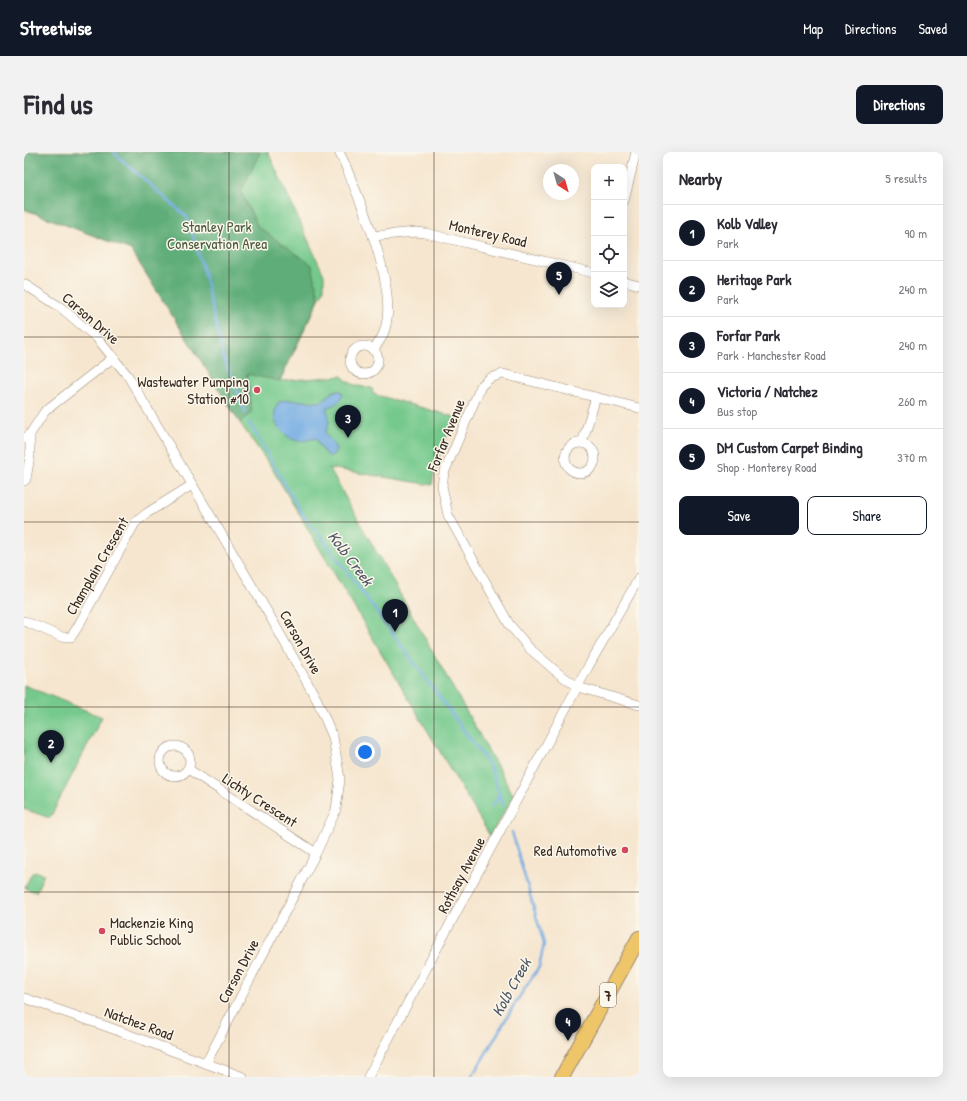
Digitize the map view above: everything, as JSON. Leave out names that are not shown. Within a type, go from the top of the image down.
[{"type":"main road","name":"7","points":[[562,1077],[639,938]]},
{"type":"street","points":[[338,152],[344,162],[373,236],[385,286],[388,313],[385,329],[379,343],[373,350]]},
{"type":"street","points":[[624,200],[636,152]]},
{"type":"street","name":"Monterey Road","points":[[373,236],[416,232],[425,233],[591,272]]},
{"type":"street","points":[[627,282],[639,285]]},
{"type":"street","name":"Carson Drive","points":[[24,284],[60,307],[97,338],[128,376],[317,700],[333,737],[340,779],[336,810],[316,853],[206,1063]]},
{"type":"street","points":[[24,482],[26,480],[30,456],[27,437],[45,411],[114,357]]},
{"type":"street","name":"Forfar Avenue","points":[[639,408],[503,374],[490,378],[481,386],[444,473],[442,486],[448,514],[509,624],[529,648],[558,673],[578,686],[639,705]]},
{"type":"street","points":[[582,443],[596,397]]},
{"type":"street","name":"Champlain Crescent","points":[[24,621],[62,637],[71,637],[135,523],[147,513],[192,485]]},
{"type":"street","points":[[578,686],[639,578]]},
{"type":"street","name":"Rothsay Avenue","points":[[368,1077],[578,686]]},
{"type":"street","name":"Lichty Crescent","points":[[188,769],[316,853]]},
{"type":"street","name":"Natchez Road","points":[[24,998],[108,1027],[243,1077]]},
{"type":"green space","points":[[24,152],[268,152],[324,275],[324,289],[280,381],[342,376],[348,382],[355,385],[372,388],[373,394],[455,417],[438,459],[432,485],[329,468],[514,796],[490,836],[271,467],[240,423],[131,250],[24,209]]},
{"type":"green space","name":"Stanley Park Conservation Area","points":[[24,152],[260,152],[241,192],[258,227],[312,265],[319,299],[279,381],[247,374],[252,411],[240,423],[131,250],[24,209]]},
{"type":"green space","points":[[24,685],[102,717],[50,818],[24,809]]},
{"type":"green space","points":[[37,872],[44,874],[36,892],[26,889],[25,887],[32,873]]},
{"type":"water","points":[[337,390],[341,391],[343,394],[342,397],[336,403],[326,408],[329,420],[325,433],[336,448],[334,454],[331,456],[325,453],[316,438],[296,441],[291,439],[277,426],[274,415],[279,402],[286,400],[321,402]]},
{"type":"waterway","name":"Kolb Creek","points":[[113,152],[187,217],[203,269],[223,356],[246,414]]},
{"type":"waterway","name":"Kolb Creek","points":[[249,422],[302,514],[323,539],[490,766],[503,805]]},
{"type":"waterway","points":[[492,806],[499,795]]},
{"type":"waterway","name":"Kolb Creek","points":[[472,1077],[516,1002],[539,967],[544,944],[512,832]]},
{"type":"place","name":"DM Custom Carpet Binding","points":[[559,295]]},
{"type":"place","name":"Wastewater Pumping Station #10","points":[[257,390]]},
{"type":"place","name":"Forfar Park","points":[[348,438]]},
{"type":"place","name":"Kolb Valley","points":[[395,632]]},
{"type":"place","name":"Heritage Park","points":[[51,763]]},
{"type":"place","name":"Red Automotive","points":[[625,850]]},
{"type":"place","name":"Mackenzie King Public School","points":[[102,931]]},
{"type":"place","name":"Victoria / Natchez","points":[[568,1041]]}]
